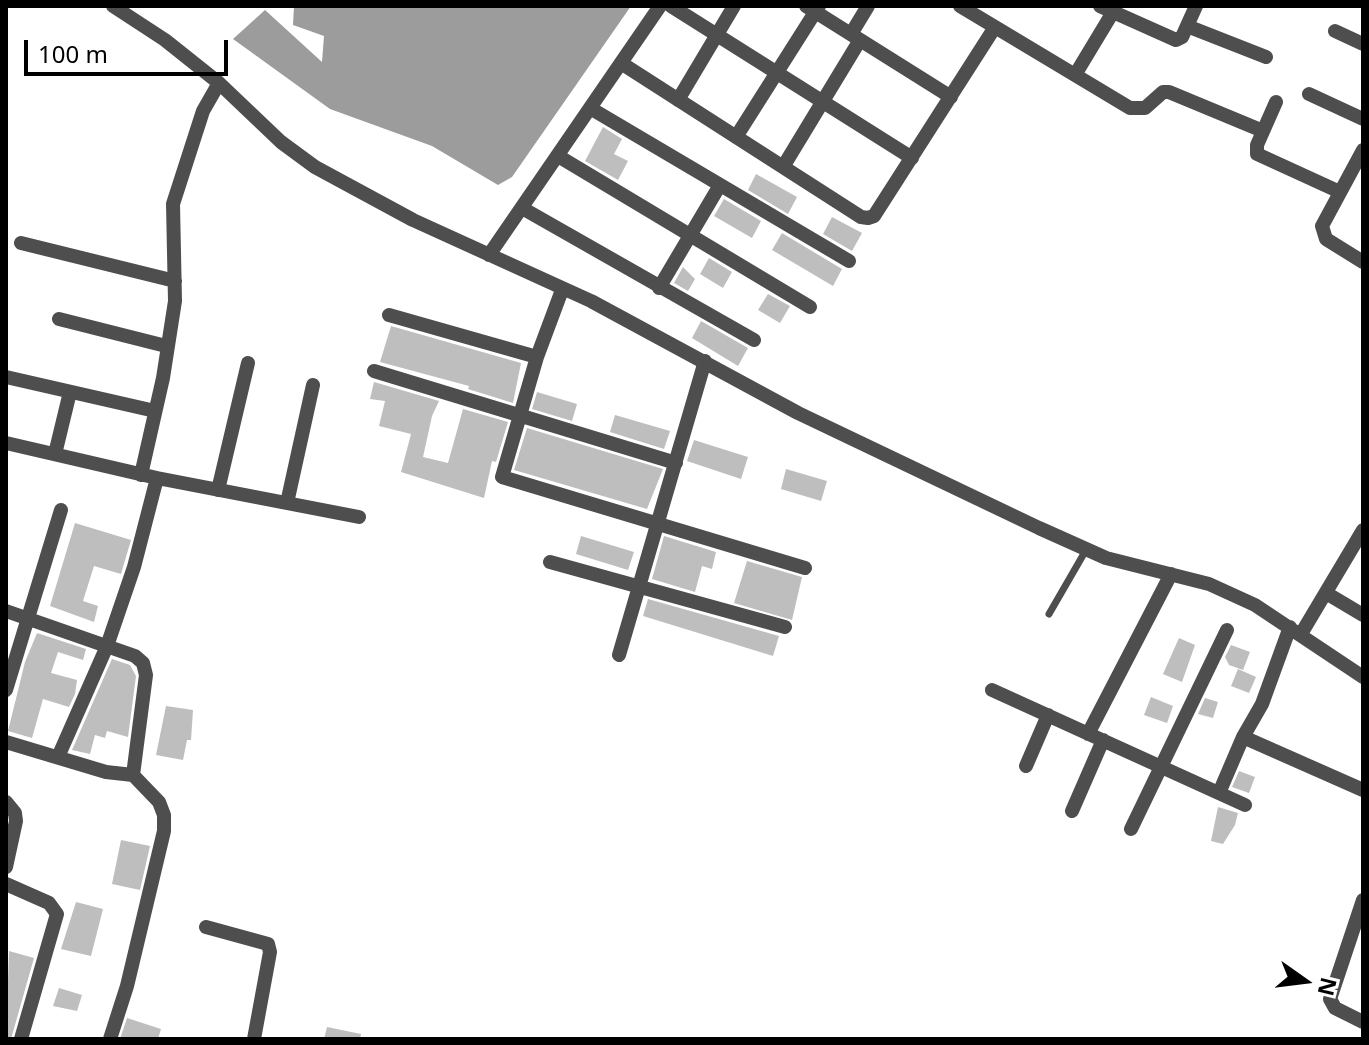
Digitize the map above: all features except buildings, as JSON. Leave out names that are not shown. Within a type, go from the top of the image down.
[{"type":"street","points":[[113,6],[165,40],[219,83],[281,142],[315,167],[705,361],[824,426],[1086,550],[1220,589],[1295,631],[1363,677]]},
{"type":"street","points":[[489,255],[660,6]]},
{"type":"street","points":[[671,6],[912,158]]},
{"type":"street","points":[[678,100],[734,6]]},
{"type":"street","points":[[783,167],[822,104],[868,6]]},
{"type":"street","points":[[960,6],[1130,108],[1145,108],[1163,92],[1169,92],[1263,131]]},
{"type":"street","points":[[1075,75],[1107,9],[1176,40],[1196,6]]},
{"type":"street","points":[[736,137],[814,8],[951,97]]},
{"type":"street","points":[[1187,26],[1266,57]]},
{"type":"street","points":[[621,63],[861,217],[868,218],[874,216],[995,27]]},
{"type":"street","points":[[1335,31],[1363,44]]},
{"type":"street","points":[[141,475],[173,319],[173,204],[203,111],[219,83]]},
{"type":"street","points":[[1309,94],[1363,119]]},
{"type":"street","points":[[1276,102],[1257,154],[1340,192]]},
{"type":"street","points":[[590,108],[849,261]]},
{"type":"street","points":[[1363,150],[1322,232],[1334,245],[1363,262]]},
{"type":"street","points":[[558,156],[810,307]]},
{"type":"street","points":[[659,288],[720,185]]},
{"type":"street","points":[[522,208],[754,340]]},
{"type":"street","points":[[21,243],[175,281]]},
{"type":"street","points":[[562,290],[537,357],[502,477],[805,568]]},
{"type":"street","points":[[389,315],[537,357]]},
{"type":"street","points":[[59,319],[166,346]]},
{"type":"street","points":[[619,655],[705,361]]},
{"type":"street","points":[[218,490],[248,363]]},
{"type":"street","points":[[374,371],[676,463]]},
{"type":"street","points":[[6,377],[155,411]]},
{"type":"street","points":[[287,503],[313,385]]},
{"type":"street","points":[[55,454],[70,392]]},
{"type":"street","points":[[6,443],[141,475],[359,517]]},
{"type":"street","points":[[58,757],[107,646],[134,567],[157,478]]},
{"type":"street","points":[[6,690],[61,510]]},
{"type":"street","points":[[1219,793],[1295,631],[1326,593],[1363,530]]},
{"type":"street","points":[[550,562],[785,627]]},
{"type":"street","points":[[1072,811],[1096,737],[1171,574]]},
{"type":"street","points":[[1326,593],[1363,615]]},
{"type":"street","points":[[6,611],[135,656],[143,663],[146,675],[133,775]]},
{"type":"street","points":[[1131,829],[1227,630]]},
{"type":"street","points":[[992,690],[1245,805]]},
{"type":"street","points":[[1026,766],[1048,715]]},
{"type":"street","points":[[1243,737],[1363,790]]},
{"type":"street","points":[[6,742],[106,772],[133,775],[159,802],[164,815],[164,831],[127,986],[110,1039]]},
{"type":"street","points":[[6,802],[15,813],[16,821],[6,867]]},
{"type":"street","points":[[6,884],[49,903],[57,914],[21,1039]]},
{"type":"street","points":[[1363,900],[1330,999],[1335,1008],[1363,1022]]},
{"type":"street","points":[[206,927],[268,944],[270,952],[254,1039]]},
{"type":"lane","points":[[1049,614],[1086,550]]},
{"type":"shaded area","points":[[294,6],[631,6],[512,177],[498,185],[432,146],[330,109],[233,39],[265,10],[322,62],[324,36],[293,25]]}]
